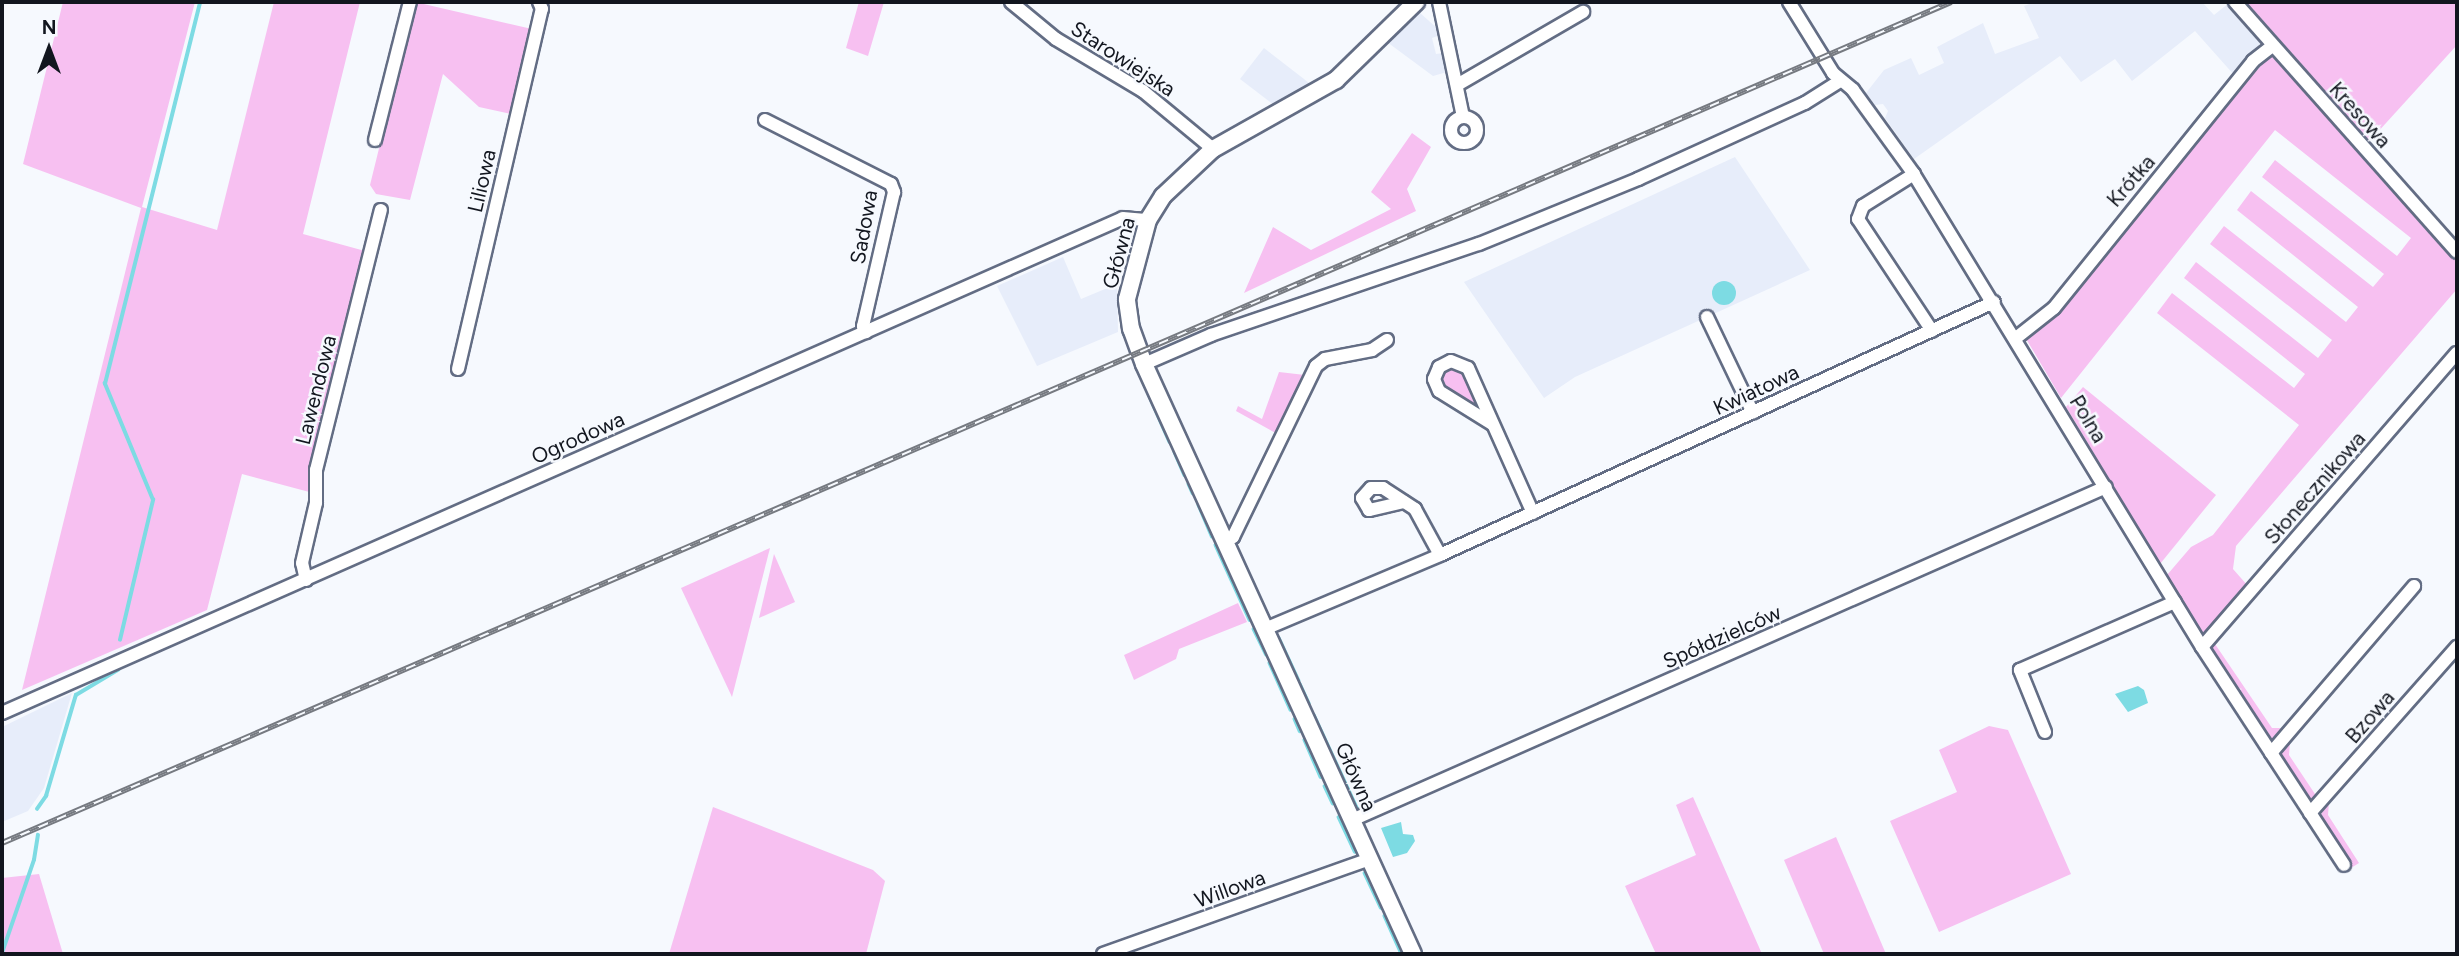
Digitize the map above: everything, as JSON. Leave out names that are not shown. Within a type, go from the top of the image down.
[{"type":"street","points":[[375,140],[410,2]]},
{"type":"street","name":"Liliowa","points":[[458,369],[542,9],[539,2]]},
{"type":"street","name":"Starowiejska","points":[[1011,2],[1056,39],[1143,91],[1213,149]]},
{"type":"street","name":"Główna","points":[[1413,954],[1144,364],[1131,329],[1127,299],[1147,220],[1163,197],[1213,149],[1326,88],[1416,2]]},
{"type":"street","points":[[1439,2],[1463,117]]},
{"type":"street","name":"Polna","points":[[1789,2],[1840,81],[1853,90],[1914,174],[2202,647],[2344,865]]},
{"type":"street","name":"Kresowa","points":[[2235,2],[2457,252]]},
{"type":"street","points":[[1457,85],[1583,12]]},
{"type":"street","name":"Krótka","points":[[2016,338],[2054,308],[2253,61],[2272,46]]},
{"type":"street","points":[[1144,364],[1211,335],[1479,244],[1734,136],[1805,103],[1840,81]]},
{"type":"street","name":"Sadowa","points":[[765,120],[891,184],[894,192],[863,326],[866,332]]},
{"type":"street","points":[[1914,174],[1863,206],[1857,215],[1932,331]]},
{"type":"street","name":"Lawendowa","points":[[306,580],[302,563],[316,503],[316,470],[381,211]]},
{"type":"street","name":"Ogrodowa","points":[[2,713],[1123,218],[1147,220]]},
{"type":"street","name":"Kwiatowa","points":[[1265,629],[1440,555],[1994,302]]},
{"type":"street","points":[[1707,317],[1753,413]]},
{"type":"street","points":[[1224,541],[1233,537],[1316,366],[1325,359],[1372,350],[1387,340]]},
{"type":"street","name":"Słonecznikowa","points":[[2202,647],[2457,353]]},
{"type":"street","points":[[1492,424],[1439,391],[1434,379],[1439,367],[1451,361],[1468,368],[1533,513]]},
{"type":"street","name":"Spółdzielców","points":[[1352,820],[2106,487]]},
{"type":"street","points":[[1404,502],[1422,519],[1440,555]]},
{"type":"street","points":[[2271,753],[2414,586]]},
{"type":"street","points":[[2045,732],[2020,670],[2175,602]]},
{"type":"street","name":"Bzowa","points":[[2310,813],[2457,647]]},
{"type":"street","name":"Ogrodowa","points":[[2,702],[26,702]]},
{"type":"street","name":"Willowa","points":[[1103,954],[1370,859]]},
{"type":"shaded area","points":[[63,2],[195,2],[142,207],[217,230],[274,2],[360,2],[303,234],[365,251],[313,493],[242,474],[207,610],[22,690],[141,208],[23,164]]},
{"type":"shaded area","points":[[415,2],[532,29],[511,114],[479,107],[443,74],[410,200],[376,194],[370,185]]},
{"type":"shaded area","points":[[859,2],[884,2],[868,56],[846,48]]},
{"type":"shaded area","points":[[2035,2],[2202,2],[2214,15],[2229,3],[2262,41],[2235,76],[2195,31],[2132,81],[2115,59],[2081,82],[2060,56],[1914,159],[1885,118],[1888,111],[1883,104],[1875,105],[1866,93],[1884,70],[1911,58],[1919,75],[1944,63],[1937,47],[1983,23],[1995,54],[2039,38],[2024,6]]},
{"type":"shaded area","points":[[2240,2],[2457,2],[2457,45],[2366,145]]},
{"type":"shaded area","points":[[1419,12],[1438,29],[1440,35],[1432,38],[1436,54],[1443,53],[1447,72],[1433,76],[1387,42]]},
{"type":"shaded area","points":[[1264,48],[1310,84],[1274,105],[1240,79]]},
{"type":"shaded area","points":[[2271,54],[2457,259],[2457,289],[2236,546],[2233,569],[2248,586],[2204,635],[2167,575],[2191,547],[2213,535],[2299,425],[2157,313],[2172,293],[2294,388],[2305,374],[2184,278],[2196,262],[2318,358],[2332,340],[2210,244],[2224,226],[2346,322],[2358,307],[2237,210],[2251,191],[2373,287],[2384,274],[2262,177],[2275,160],[2397,256],[2411,238],[2275,130],[2061,398],[2025,337]]},
{"type":"shaded area","points":[[1412,133],[1431,147],[1407,189],[1416,211],[1244,293],[1273,227],[1311,250],[1391,209],[1371,192]]},
{"type":"shaded area","points":[[1735,157],[1810,270],[1575,377],[1544,398],[1464,282]]},
{"type":"shaded area","points":[[1063,257],[1081,299],[1117,284],[1118,332],[1037,366],[997,286]]},
{"type":"shaded area","points":[[1461,367],[1481,406],[1476,410],[1446,392],[1438,378],[1443,368]]},
{"type":"shaded area","points":[[1279,372],[1305,375],[1281,436],[1236,411],[1238,406],[1262,419]]},
{"type":"shaded area","points":[[2083,387],[2216,495],[2160,564],[2066,407]]},
{"type":"shaded area","points":[[770,548],[732,697],[681,588]]},
{"type":"shaded area","points":[[774,554],[795,602],[759,618]]},
{"type":"shaded area","points":[[1238,603],[1247,622],[1179,649],[1176,659],[1134,680],[1124,655]]},
{"type":"shaded area","points":[[2215,644],[2272,728],[2281,728],[2270,741],[2237,692],[2242,689],[2235,687],[2211,651]]},
{"type":"shaded area","points":[[72,693],[44,788],[28,811],[2,822],[2,727]]},
{"type":"shaded area","points":[[1989,726],[2008,730],[2071,874],[1939,932],[1890,821],[1957,792],[1939,750]]},
{"type":"shaded area","points":[[2290,742],[2289,755],[2317,797],[2307,799],[2279,755]]},
{"type":"shaded area","points":[[1693,797],[1762,954],[1656,954],[1625,886],[1696,855],[1676,805]]},
{"type":"shaded area","points":[[2329,802],[2328,815],[2359,863],[2351,868],[2320,822],[2322,810]]},
{"type":"shaded area","points":[[713,807],[873,870],[885,881],[866,954],[669,954]]},
{"type":"shaded area","points":[[1836,837],[1886,954],[1824,954],[1784,860]]},
{"type":"shaded area","points":[[39,874],[63,954],[2,954],[2,878]]},
{"type":"water","points":[[1724,281],[1732,285],[1736,293],[1732,301],[1724,305],[1716,301],[1712,293],[1716,285]]},
{"type":"water","points":[[2138,686],[2144,690],[2148,703],[2128,712],[2115,694]]},
{"type":"water","points":[[1401,822],[1403,834],[1413,835],[1415,841],[1407,853],[1393,857],[1381,828]]},
{"type":"waterway","points":[[120,640],[153,500],[105,384],[200,2]]},
{"type":"waterway","points":[[1149,394],[1170,442]]},
{"type":"waterway","points":[[1175,452],[1185,475]]},
{"type":"waterway","points":[[1189,484],[1193,493]]},
{"type":"waterway","points":[[1199,505],[1212,536]]},
{"type":"waterway","points":[[1216,545],[1250,620]]},
{"type":"waterway","points":[[1254,629],[1266,654]]},
{"type":"waterway","points":[[1279,638],[1299,681]]},
{"type":"waterway","points":[[1270,663],[1291,710]]},
{"type":"waterway","points":[[37,809],[46,796],[76,695],[118,670]]},
{"type":"waterway","points":[[1300,684],[1309,703]]},
{"type":"waterway","points":[[1314,715],[1358,810]]},
{"type":"waterway","points":[[1295,719],[1300,731]]},
{"type":"waterway","points":[[1305,740],[1321,777]]},
{"type":"waterway","points":[[1325,786],[1333,803]]},
{"type":"waterway","points":[[1339,817],[1355,851]]},
{"type":"waterway","points":[[2,953],[34,860],[38,835]]},
{"type":"waterway","points":[[1365,873],[1381,908]]},
{"type":"waterway","points":[[1385,916],[1402,954]]},
{"type":"railway","points":[[2,843],[1951,2]]}]
